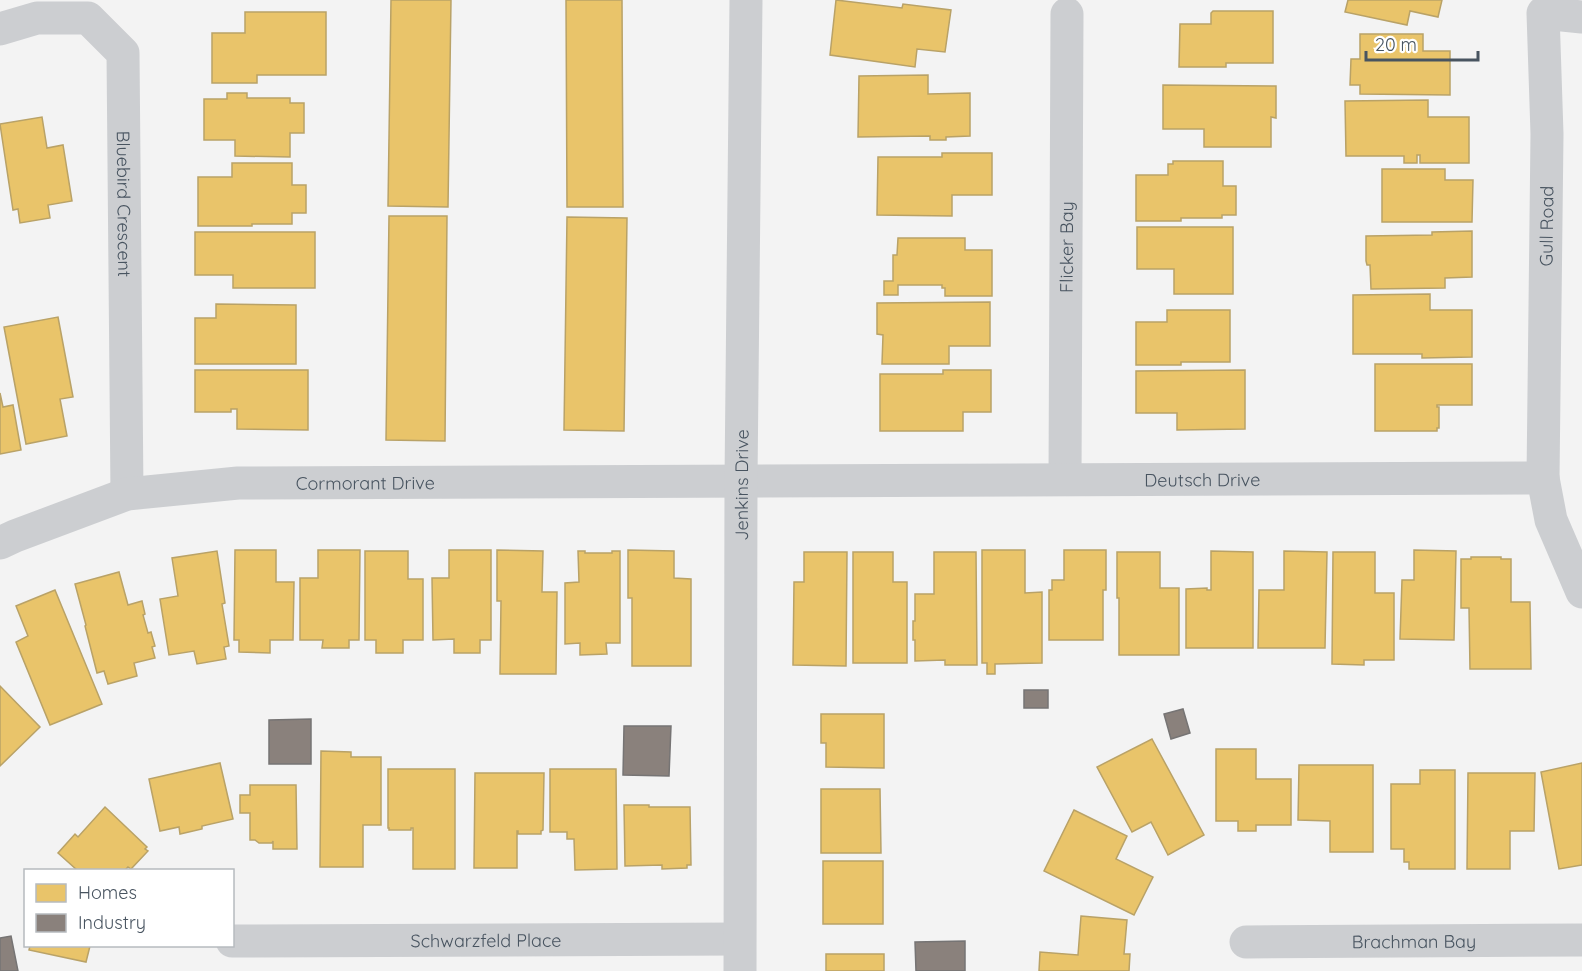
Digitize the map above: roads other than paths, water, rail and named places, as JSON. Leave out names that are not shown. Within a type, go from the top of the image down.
[{"type":"street","name":"Jenkins Drive","points":[[740,971],[741,480],[746,0]]},
{"type":"street","name":"Flicker Bay","points":[[1065,479],[1067,14]]},
{"type":"street","name":"Gull Road","points":[[1543,478],[1547,134],[1542,14],[1582,17]]},
{"type":"street","name":"Bluebird Crescent","points":[[0,29],[37,18],[88,18],[123,53],[127,494]]},
{"type":"street","name":"Deutsch Drive","points":[[741,480],[1543,478]]},
{"type":"street","points":[[1543,478],[1551,520],[1582,592]]},
{"type":"street","name":"Cormorant Drive","points":[[0,543],[127,494],[238,483],[741,480]]},
{"type":"street","name":"Schwarzfeld Place","points":[[234,941],[739,939]]},
{"type":"street","name":"Brachman Bay","points":[[1246,942],[1582,940]]}]
